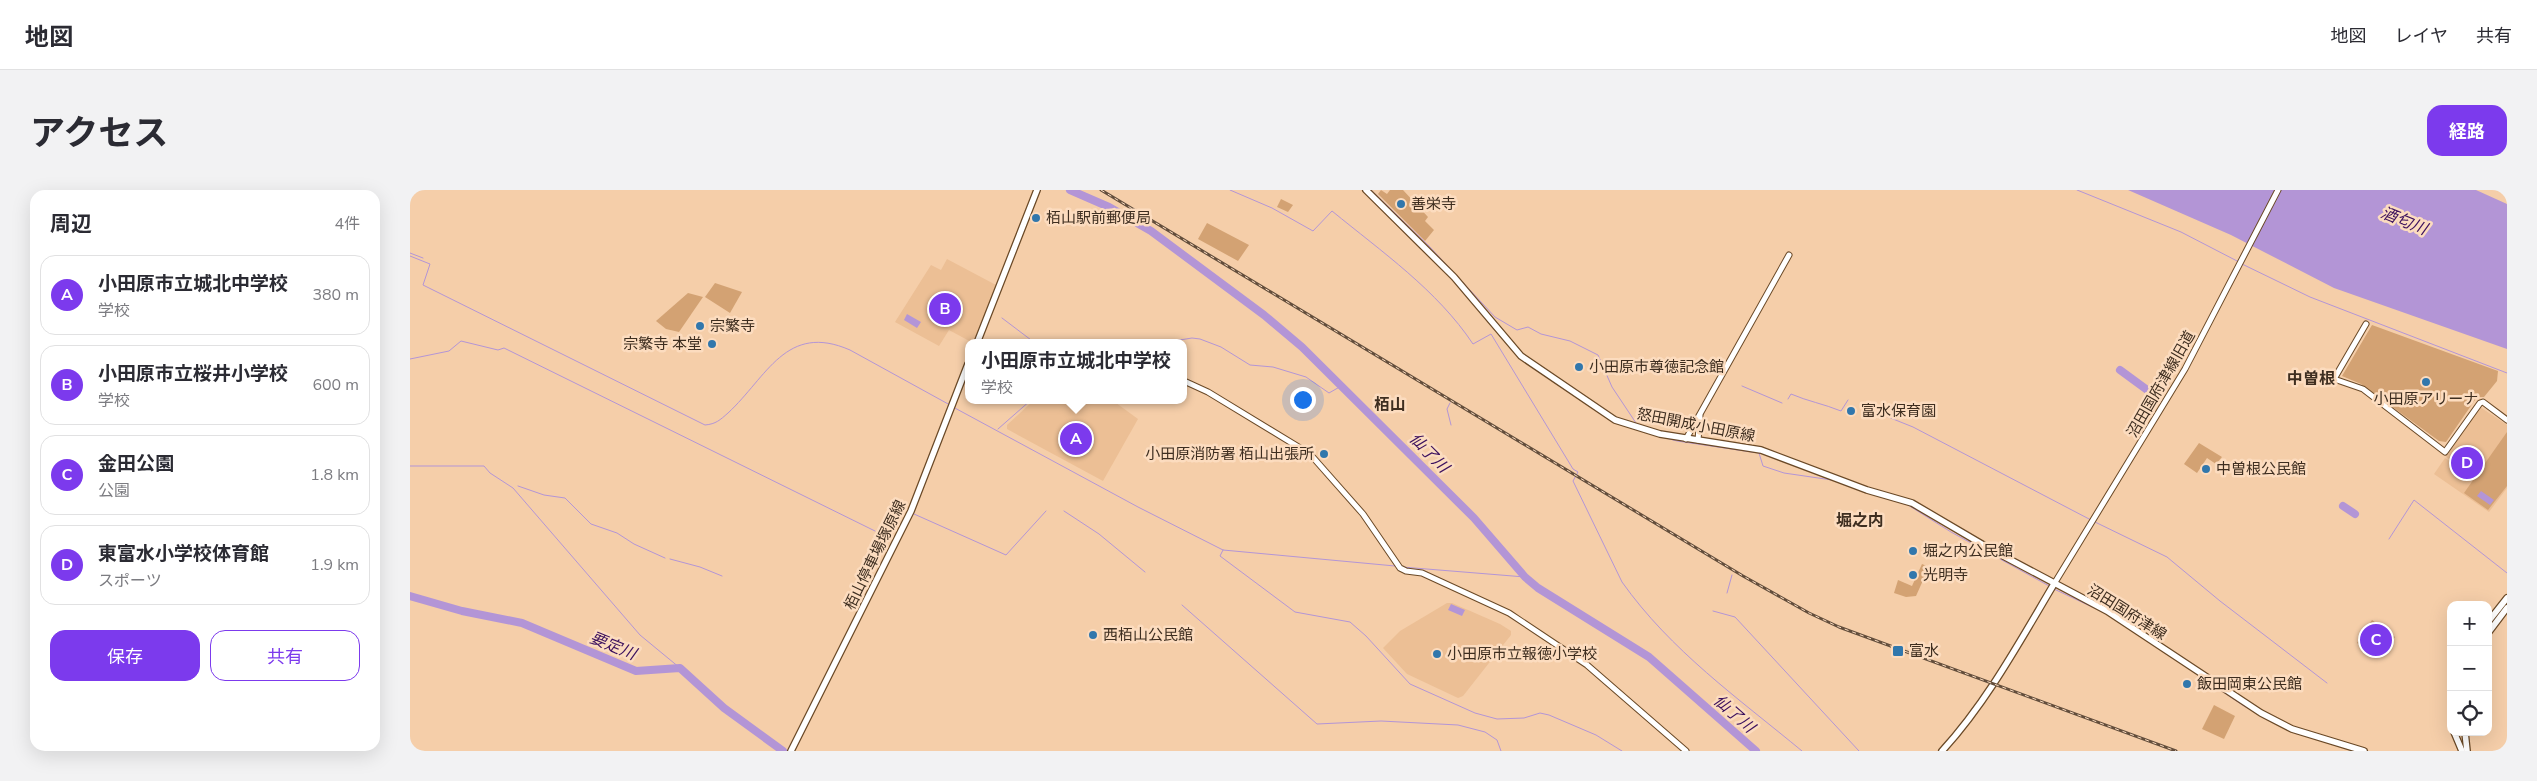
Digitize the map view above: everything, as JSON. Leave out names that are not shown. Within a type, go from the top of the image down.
[{"type":"main road","points":[[979,339],[1037,190]]},
{"type":"main road","name":"怒田開成小田原線","points":[[1366,190],[1460,283],[1521,356],[1615,420],[1640,429],[1686,439],[1761,450],[1867,490],[1906,501],[2054,584]]},
{"type":"main road","name":"栢山停車場塚原線","points":[[792,750],[911,511],[965,372]]},
{"type":"main road","points":[[1942,751],[1967,723],[1992,686],[2054,584]]},
{"type":"main road","name":"沼田国府津線","points":[[2054,584],[2112,614],[2268,718],[2298,731],[2364,751]]},
{"type":"main road","points":[[2492,617],[2507,598]]},
{"type":"main road","points":[[2492,628],[2507,608]]},
{"type":"main road","points":[[2456,736],[2462,751]]},
{"type":"main road","points":[[2465,736],[2467,751]]},
{"type":"street","name":"沼田国府津線旧道","points":[[2054,584],[2186,369],[2278,190]]},
{"type":"street","points":[[1686,439],[1788,255]]},
{"type":"street","points":[[2366,324],[2334,379],[2363,389],[2445,452],[2480,403],[2483,402],[2507,420]]},
{"type":"street","points":[[1187,382],[1208,392],[1310,454],[1363,514],[1398,566],[1406,571],[1422,573],[1509,613],[1587,665],[1686,751]]},
{"type":"street","points":[[1698,440],[1700,412]]},
{"type":"shaded area","name":"善栄寺","points":[[1381,190],[1387,194],[1390,190],[1403,190],[1428,217],[1425,221],[1434,230],[1425,241],[1378,194]]},
{"type":"shaded area","points":[[1281,199],[1293,205],[1288,212],[1277,207]]},
{"type":"shaded area","points":[[1207,223],[1249,245],[1238,261],[1198,239]]},
{"type":"shaded area","points":[[947,259],[996,285],[975,339],[966,339],[949,330],[939,346],[895,322],[931,265],[941,270]]},
{"type":"shaded area","points":[[715,283],[742,292],[730,313],[705,297]]},
{"type":"shaded area","points":[[688,293],[703,297],[679,332],[666,329],[656,321]]},
{"type":"shaded area","name":"小田原アリーナ","points":[[2372,325],[2498,371],[2497,381],[2484,397],[2477,397],[2446,442],[2439,441],[2361,384],[2342,376]]},
{"type":"shaded area","points":[[1030,404],[1117,404],[1138,419],[1103,481],[1007,429],[1007,425]]},
{"type":"shaded area","points":[[2480,407],[2507,425],[2507,488],[2489,512],[2434,474],[2445,458],[2457,465],[2446,457]]},
{"type":"shaded area","points":[[2507,432],[2507,486],[2488,510],[2464,493]]},
{"type":"shaded area","points":[[2199,443],[2222,457],[2216,464],[2207,458],[2197,473],[2184,464]]},
{"type":"shaded area","points":[[1922,564],[1929,567],[1916,596],[1906,597],[1894,593],[1898,580],[1912,586]]},
{"type":"shaded area","name":"小田原市立報徳小学校","points":[[1447,603],[1452,603],[1500,624],[1511,631],[1511,635],[1463,696],[1458,698],[1407,674],[1383,648],[1400,631]]},
{"type":"shaded area","points":[[2372,620],[2395,637],[2380,657],[2357,643]]},
{"type":"shaded area","points":[[2214,705],[2235,716],[2224,739],[2202,729]]},
{"type":"water","name":"酒匂川","points":[[2128,190],[2476,190],[2507,204],[2507,349],[2334,288],[2231,235]]},
{"type":"water","points":[[907,314],[921,322],[917,328],[904,320]]},
{"type":"water","points":[[2481,491],[2494,500],[2490,505],[2477,496]]},
{"type":"water","points":[[1451,604],[1465,610],[1462,616],[1448,610]]},
{"type":"waterway","name":"仙了川","points":[[1070,190],[1109,207],[1151,231],[1264,315],[1302,347],[1474,518],[1525,577],[1538,588],[1649,657],[1756,751]]},
{"type":"waterway","points":[[1230,190],[1272,208],[1313,231],[1332,211],[1426,289],[1459,324],[1473,344],[1491,334],[1573,469],[1578,472],[1573,481],[1622,582],[1641,607],[1684,652],[1802,751]]},
{"type":"waterway","points":[[1371,190],[1429,246],[1495,317],[1517,330],[1528,327],[1541,334],[1570,341],[1598,355],[1612,387],[1636,423]]},
{"type":"waterway","points":[[2077,190],[2181,232],[2239,262]]},
{"type":"waterway","points":[[410,253],[423,258]]},
{"type":"waterway","points":[[410,256],[430,264],[423,285],[705,425],[718,421],[728,413],[780,358],[794,348],[809,343],[828,343],[850,350],[950,405]]},
{"type":"waterway","points":[[2242,264],[2310,297],[2507,373]]},
{"type":"waterway","points":[[1002,318],[1030,339]]},
{"type":"waterway","points":[[1186,339],[1200,339],[1221,347],[1250,365],[1273,367],[1306,377],[1329,393],[1343,385]]},
{"type":"waterway","points":[[410,359],[449,351],[461,341],[498,350],[504,348],[875,531]]},
{"type":"waterway","points":[[2120,370],[2150,392]]},
{"type":"waterway","points":[[1742,386],[1782,403]]},
{"type":"waterway","points":[[1788,399],[1791,394],[1841,411],[1848,400]]},
{"type":"waterway","points":[[1450,403],[1447,409],[1451,425]]},
{"type":"waterway","points":[[998,429],[1026,404]]},
{"type":"waterway","points":[[953,407],[1138,507],[1223,550],[1395,566]]},
{"type":"waterway","points":[[1878,413],[1913,427],[2091,520]]},
{"type":"waterway","points":[[1641,431],[1677,441],[1759,453],[1763,466],[1784,473],[1832,480]]},
{"type":"waterway","points":[[410,466],[484,466],[490,473],[513,488],[640,635],[680,668]]},
{"type":"waterway","points":[[518,486],[544,495],[565,498],[591,524],[617,533],[634,544],[665,558]]},
{"type":"waterway","points":[[1854,488],[1908,505],[1951,532],[2051,587]]},
{"type":"waterway","points":[[2389,539],[2414,500],[2507,573]]},
{"type":"waterway","points":[[2343,506],[2355,514]]},
{"type":"waterway","points":[[914,514],[1006,555],[1046,511]]},
{"type":"waterway","points":[[1064,511],[1099,534],[1145,572]]},
{"type":"waterway","points":[[2095,522],[2167,557],[2220,601],[2327,683]]},
{"type":"waterway","points":[[1223,550],[1220,556],[1295,612],[1350,622],[1366,636],[1410,684],[1475,713],[1497,719],[1524,718],[1540,713],[1549,715],[1596,735],[1622,751]]},
{"type":"waterway","points":[[670,559],[700,567],[722,576]]},
{"type":"waterway","points":[[1402,567],[1525,577]]},
{"type":"waterway","points":[[1727,593],[1732,575]]},
{"type":"waterway","points":[[2054,589],[2107,614]]},
{"type":"waterway","name":"要定川","points":[[410,596],[462,611],[522,623],[636,671],[680,668],[724,708],[783,751]]},
{"type":"waterway","points":[[1182,605],[1317,724],[1381,721],[1458,725],[1485,732],[1497,740],[1501,751]]},
{"type":"waterway","points":[[1713,611],[1735,617],[1859,751]]},
{"type":"waterway","points":[[2127,627],[2244,706],[2297,734]]},
{"type":"railway","points":[[1101,190],[1743,576],[1809,613],[1839,627],[2176,751]]},
{"type":"place","name":"善栄寺","points":[[1401,204]]},
{"type":"place","name":"栢山駅前郵便局","points":[[1036,218]]},
{"type":"place","name":"小田原市立桜井小学校","points":[[945,309]]},
{"type":"place","name":"宗繁寺","points":[[700,326]]},
{"type":"place","name":"宗繁寺 本堂","points":[[712,344]]},
{"type":"place","name":"小田原市尊徳記念館","points":[[1579,367]]},
{"type":"place","name":"小田原アリーナ","points":[[2426,382]]},
{"type":"place","name":"富水保育園","points":[[1851,411]]},
{"type":"place","name":"小田原市立城北中学校","points":[[1076,439]]},
{"type":"place","name":"小田原消防署 栢山出張所","points":[[1324,454]]},
{"type":"place","name":"東富水小学校体育館","points":[[2467,463]]},
{"type":"place","name":"中曽根公民館","points":[[2206,469]]},
{"type":"place","name":"堀之内公民館","points":[[1913,551]]},
{"type":"place","name":"光明寺","points":[[1913,575]]},
{"type":"place","name":"西栢山公民館","points":[[1093,635]]},
{"type":"place","name":"金田公園","points":[[2376,640]]},
{"type":"place","name":"富水","points":[[1898,651]]},
{"type":"place","name":"小田原市立報徳小学校","points":[[1437,654]]},
{"type":"place","name":"飯田岡東公民館","points":[[2187,684]]},
{"type":"district","name":"中曽根","points":[[2311,379]]},
{"type":"district","name":"栢山","points":[[1390,405]]},
{"type":"district","name":"堀之内","points":[[1860,521]]}]
